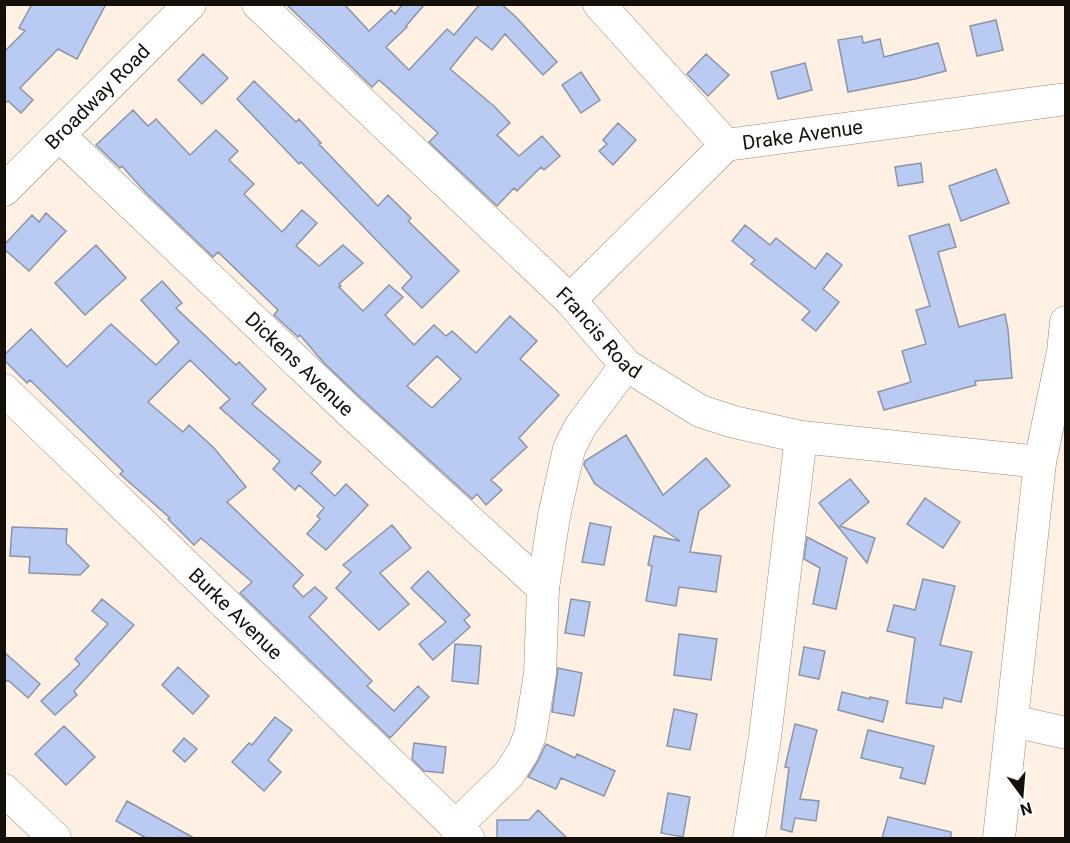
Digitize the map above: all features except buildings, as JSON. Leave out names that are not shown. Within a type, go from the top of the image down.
[{"type":"street","name":"Broadway Road","points":[[4,190],[190,4]]},
{"type":"street","name":"Francis Road","points":[[258,4],[570,300],[626,365],[700,411],[734,422],[801,437],[1040,462]]},
{"type":"street","name":"Drake Avenue","points":[[599,4],[726,145],[1065,99]]},
{"type":"street","name":"Dickens Avenue","points":[[59,135],[349,411],[543,588]]},
{"type":"street","points":[[570,300],[726,145]]},
{"type":"street","points":[[999,838],[1040,462],[1063,352],[1065,322]]},
{"type":"street","points":[[461,833],[509,774],[523,752],[530,735],[540,674],[543,588],[554,516],[569,450],[580,427],[626,365]]},
{"type":"street","name":"Burke Avenue","points":[[4,390],[461,833]]},
{"type":"street","points":[[749,838],[765,737],[801,437]]},
{"type":"street","points":[[1013,721],[1065,733]]},
{"type":"street","points":[[4,790],[55,838]]}]
